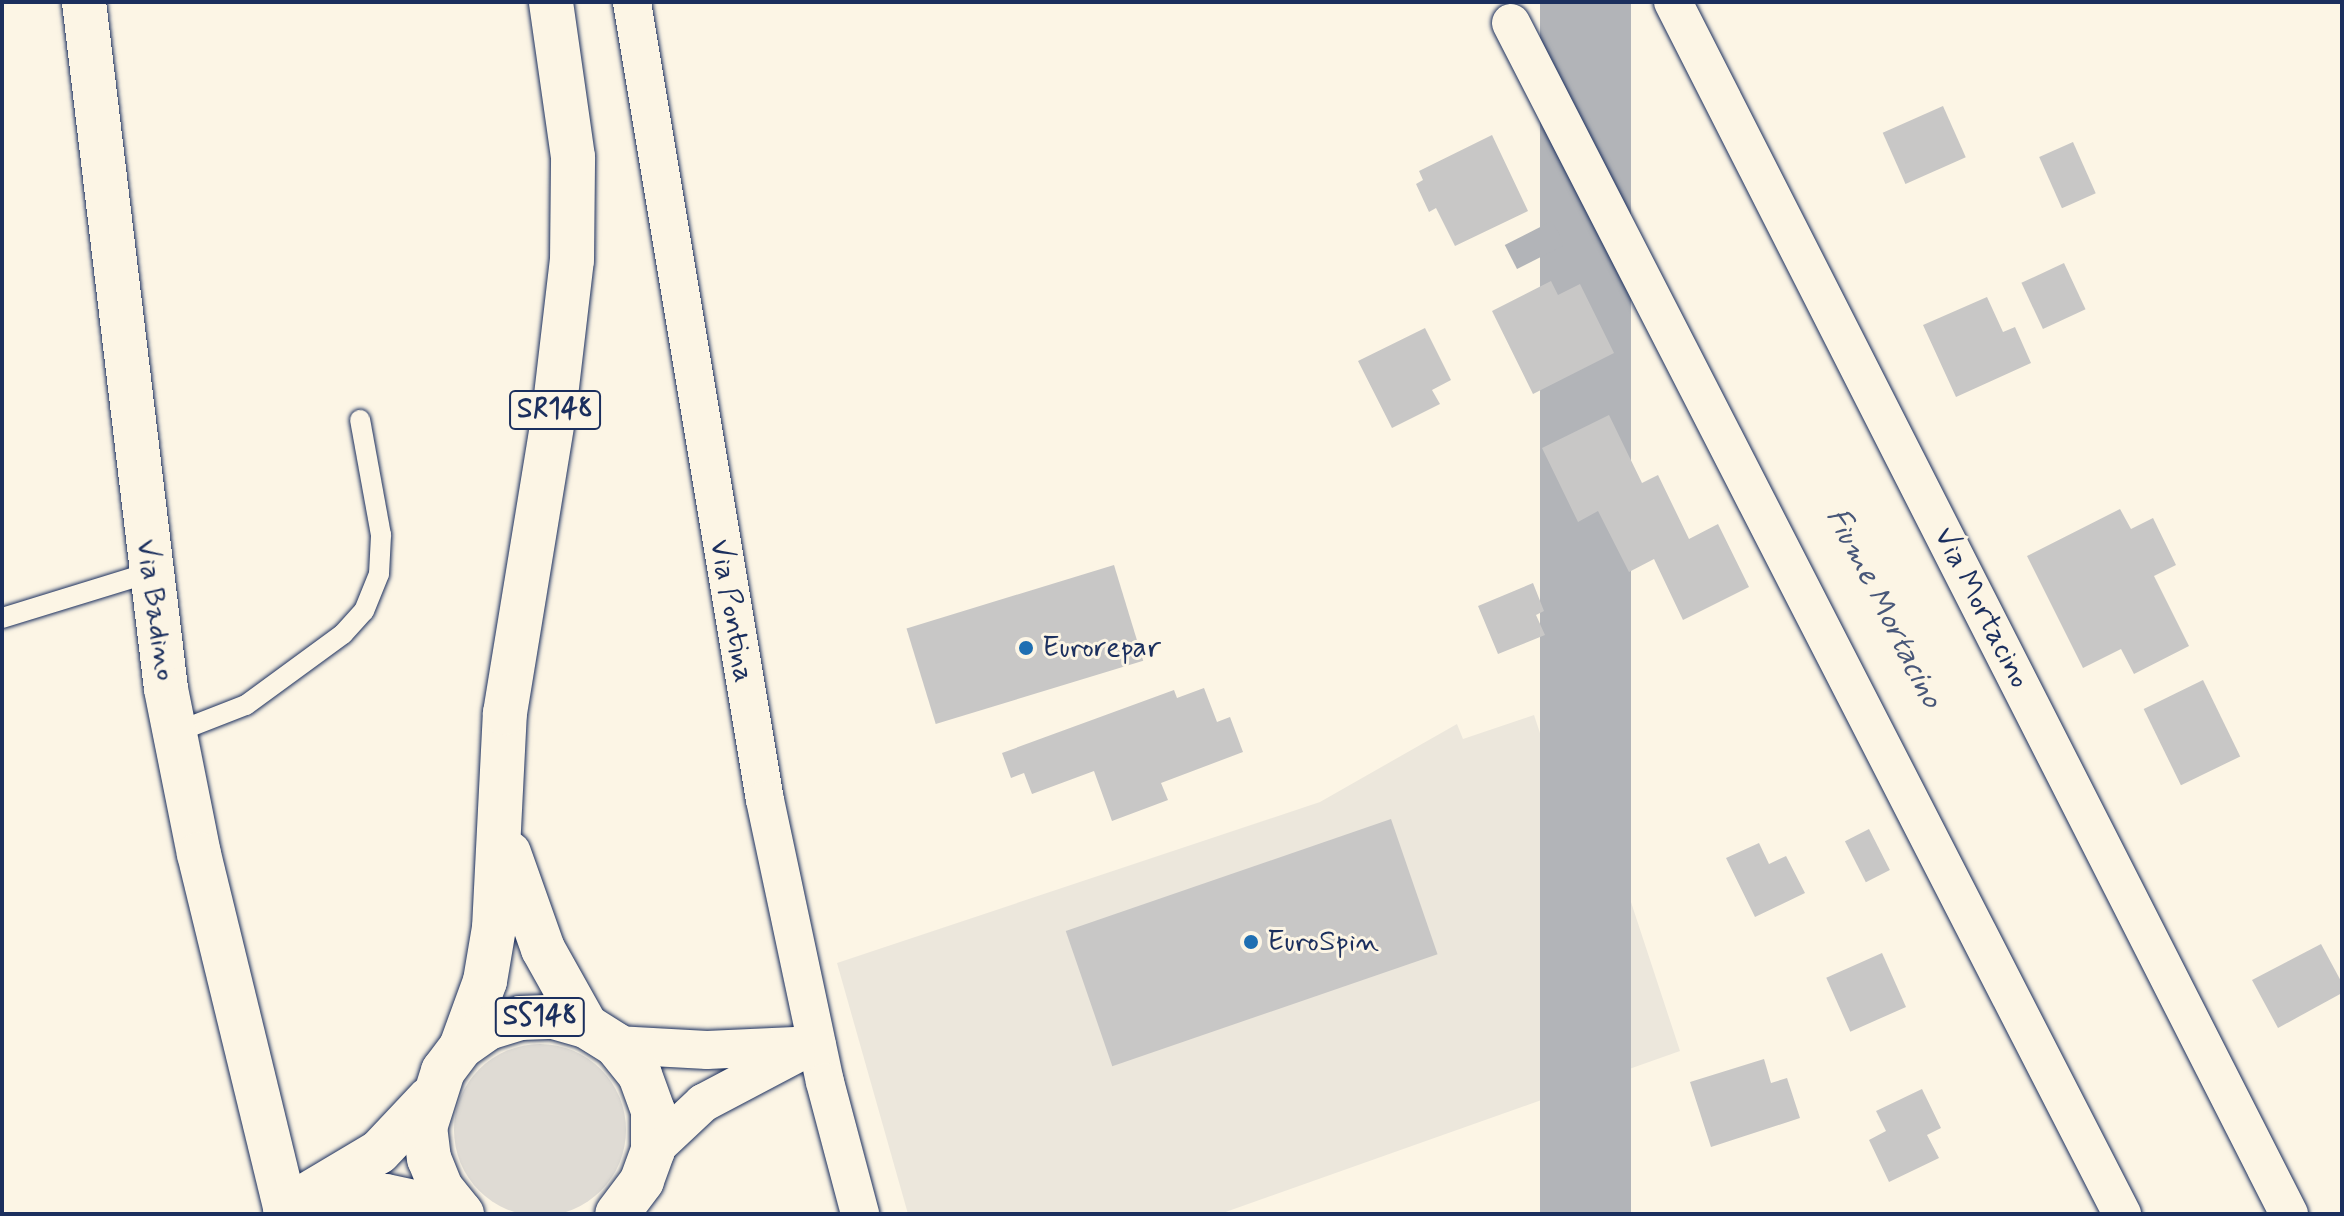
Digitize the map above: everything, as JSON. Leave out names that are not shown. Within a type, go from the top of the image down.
[{"type":"main road","name":"Via Badino","points":[[84,2],[148,573],[174,733],[286,1211]]},
{"type":"main road","name":"SR148","points":[[461,1047],[480,999],[492,942],[510,678],[553,421],[572,260],[573,157],[551,2]]},
{"type":"main road","name":"SR148","points":[[500,816],[534,928],[601,1035]]},
{"type":"main road","name":"SS148","points":[[461,1213],[429,1159],[425,1128],[430,1098],[461,1047],[488,1028],[520,1018],[554,1017],[601,1035],[644,1087],[653,1111],[638,1190]]},
{"type":"main road","points":[[286,1211],[379,1152],[430,1098]]},
{"type":"main road","points":[[286,1211],[365,1195],[409,1199],[461,1213]]},
{"type":"street","name":"Via Pontina","points":[[632,2],[736,646],[817,1045],[860,1214]]},
{"type":"street","name":"Via Mortacino","points":[[1673,2],[2289,1214]]},
{"type":"street","points":[[1511,23],[2122,1214]]},
{"type":"street","points":[[601,1035],[707,1050],[817,1045]]},
{"type":"street","points":[[638,1190],[703,1103],[817,1045]]},
{"type":"lane","points":[[174,733],[215,721],[254,699],[343,634],[364,611],[379,574],[381,535],[360,420]]},
{"type":"lane","points":[[2,618],[148,573]]},
{"type":"shaded area","points":[[1534,715],[1597,904],[1628,893],[1680,1051],[1220,1214],[908,1214],[837,963],[1320,802],[1457,724],[1463,739]]},
{"type":"shaded area","points":[[540,1044],[573,1050],[601,1069],[620,1097],[626,1130],[620,1163],[601,1191],[573,1210],[540,1216],[507,1210],[479,1191],[460,1163],[454,1130],[460,1097],[479,1069],[507,1050]]},
{"type":"water","points":[[1540,2],[1631,2],[1631,1214],[1540,1214]]},
{"type":"water","points":[[1552,221],[1564,245],[1517,269],[1505,245]]},
{"type":"building","points":[[1943,106],[1966,157],[1905,184],[1883,133]]},
{"type":"building","points":[[1492,135],[1528,211],[1455,246],[1436,208],[1429,212],[1416,184],[1423,180],[1419,171]]},
{"type":"building","points":[[2073,142],[2096,193],[2062,208],[2039,157]]},
{"type":"building","points":[[2064,263],[2086,309],[2043,329],[2021,283]]},
{"type":"building","points":[[1551,281],[1558,295],[1580,284],[1614,353],[1533,394],[1492,311]]},
{"type":"building","points":[[1987,297],[2003,332],[2015,327],[2031,363],[1956,397],[1923,325]]},
{"type":"building","points":[[1425,328],[1451,380],[1432,390],[1440,404],[1392,428],[1358,361]]},
{"type":"building","points":[[1609,415],[1642,483],[1658,475],[1689,539],[1718,524],[1749,587],[1683,620],[1654,559],[1629,572],[1598,511],[1578,522],[1542,448]]},
{"type":"building","points":[[2120,509],[2131,529],[2153,518],[2176,565],[2154,576],[2189,646],[2134,674],[2121,649],[2083,668],[2027,556]]},
{"type":"building","points":[[1114,565],[1143,661],[936,724],[906,628]]},
{"type":"building","points":[[1533,583],[1544,611],[1536,615],[1545,635],[1498,654],[1478,606]]},
{"type":"building","points":[[2203,680],[2240,756],[2181,785],[2144,709]]},
{"type":"building","points":[[1204,688],[1217,722],[1230,717],[1243,752],[1161,783],[1168,800],[1112,821],[1094,771],[1032,794],[1024,773],[1011,778],[1002,753],[1174,690],[1177,698]]},
{"type":"building","name":"EuroSpin","points":[[1391,819],[1438,954],[1112,1066],[1066,931]]},
{"type":"building","points":[[1869,829],[1890,870],[1866,882],[1845,841]]},
{"type":"building","points":[[1759,843],[1769,864],[1786,856],[1805,893],[1755,917],[1726,858]]},
{"type":"building","points":[[2321,944],[2342,983],[2342,993],[2278,1028],[2252,980]]},
{"type":"building","points":[[1882,953],[1906,1007],[1850,1032],[1826,978]]},
{"type":"building","points":[[1764,1059],[1771,1083],[1787,1078],[1800,1118],[1711,1147],[1690,1082]]},
{"type":"building","points":[[1922,1089],[1941,1128],[1927,1135],[1939,1158],[1889,1182],[1869,1140],[1886,1131],[1876,1111]]},
{"type":"place","name":"Eurorepar","points":[[1026,648]]},
{"type":"place","name":"EuroSpin","points":[[1251,942]]},
{"type":"water label","name":"Fiume Mortacino","points":[[1884,608]]}]
